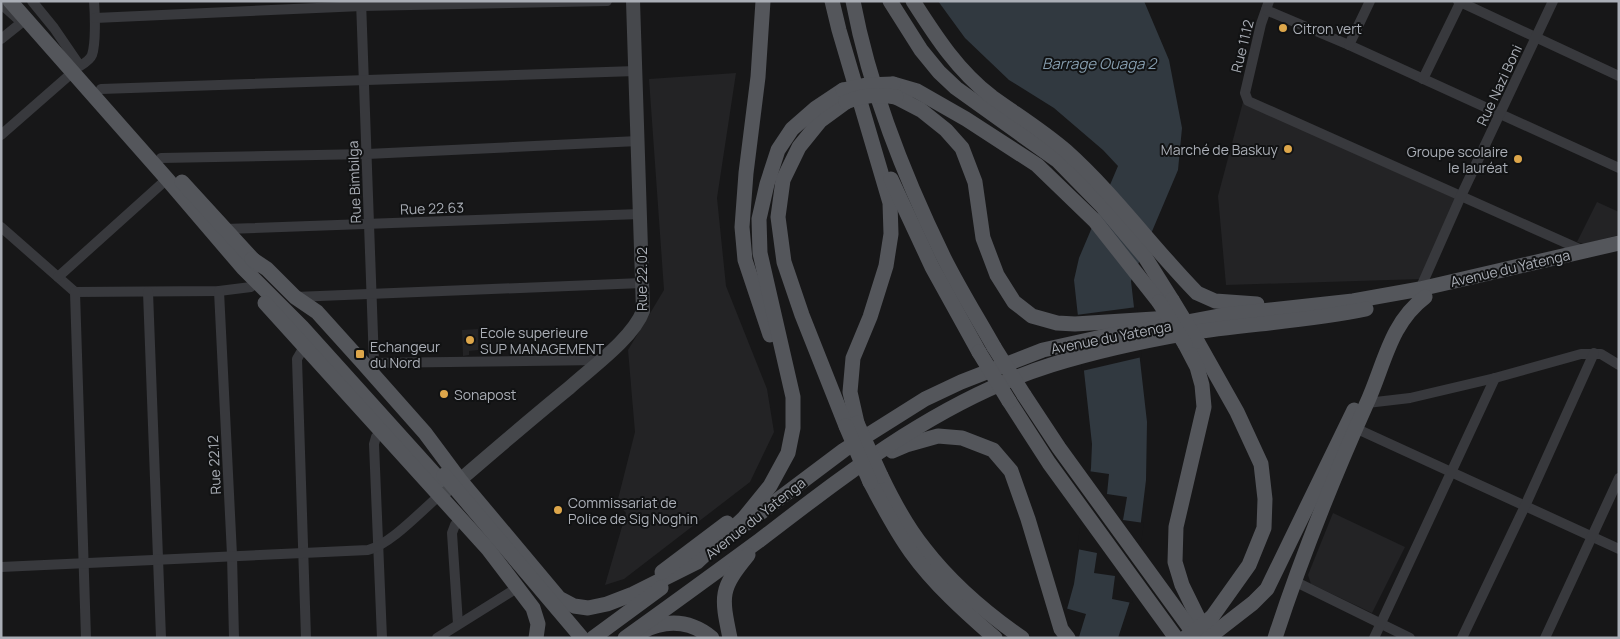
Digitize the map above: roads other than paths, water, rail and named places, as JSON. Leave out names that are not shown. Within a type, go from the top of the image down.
[{"type":"main road","points":[[10,1],[77,69],[101,89],[224,229],[247,263],[251,287],[488,549],[533,608],[538,624],[536,638]]},
{"type":"main road","points":[[22,1],[167,179],[444,475],[582,638]]},
{"type":"main road","points":[[763,1],[758,77],[746,173],[742,227],[745,260],[761,312],[793,397]]},
{"type":"main road","points":[[832,1],[890,204],[891,234],[886,266],[870,317],[853,358],[850,392],[852,424]]},
{"type":"main road","points":[[853,1],[870,74],[885,121],[917,199],[945,259],[994,347],[1024,395],[1084,482],[1197,638]]},
{"type":"main road","points":[[890,1],[939,72],[956,88],[1058,162],[1103,198],[1150,239],[1198,293],[1215,301],[1293,306]]},
{"type":"main road","points":[[913,1],[938,40],[958,65],[991,96],[1041,131],[1065,151],[1103,198],[1145,257],[1165,301],[1237,412],[1261,464],[1265,499],[1264,528],[1249,565],[1230,594],[1208,638]]},
{"type":"main road","points":[[247,263],[267,268],[295,296],[317,312],[369,363],[425,432],[460,480],[559,598],[574,606],[588,608],[607,604],[634,594],[697,562],[744,518],[770,486],[788,453],[793,428],[793,397],[760,253],[760,219],[767,184],[778,150],[792,129],[816,108],[844,96],[855,98],[895,90],[917,91],[966,119],[1037,165],[1094,221],[1138,274],[1165,301]]},
{"type":"main road","points":[[895,90],[946,130],[962,148],[975,182],[982,238],[997,275],[1014,302],[1032,316],[1057,323],[1139,331]]},
{"type":"main road","points":[[844,96],[799,147],[783,180],[778,217],[784,262],[802,315],[876,479],[888,516],[912,553],[951,598],[995,638]]},
{"type":"main road","points":[[869,129],[932,266],[1008,402],[1049,463],[1176,638]]},
{"type":"main road","name":"Avenue du Yatenga","points":[[625,638],[850,472],[903,436],[999,384],[1080,357],[1139,331],[1189,333],[1354,311],[1619,243]]},
{"type":"main road","name":"Avenue du Yatenga","points":[[593,638],[697,562],[844,450],[924,399],[961,382],[1043,350],[1076,342],[1224,315],[1422,293],[1619,253]]},
{"type":"main road","points":[[1185,638],[1253,603],[1266,589],[1346,424],[1381,363],[1401,321],[1422,293]]},
{"type":"main road","points":[[305,325],[440,480],[570,638]]},
{"type":"main road","points":[[1191,342],[1202,385],[1204,407],[1176,528],[1176,562],[1182,585],[1208,638]]},
{"type":"main road","points":[[1275,638],[1294,581],[1355,428],[1367,403],[1381,363]]},
{"type":"main road","points":[[850,472],[906,445],[938,436],[962,438],[993,450],[1011,471],[1065,633]]},
{"type":"main road","points":[[876,479],[923,548],[960,588],[999,622],[1022,638]]},
{"type":"main road","points":[[634,594],[746,508],[770,486]]},
{"type":"main road","points":[[730,638],[724,610],[724,589],[759,541]]},
{"type":"main road","points":[[631,638],[651,627],[673,622],[702,629],[712,638]]},
{"type":"street","points":[[32,1],[54,28],[77,69]]},
{"type":"street","points":[[1,135],[88,60],[93,52],[94,1]]},
{"type":"street","points":[[95,18],[362,3],[607,1]]},
{"type":"street","name":"Rue 22.02","points":[[440,495],[601,360],[640,321],[644,306],[633,1]]},
{"type":"street","points":[[1349,45],[1370,1]]},
{"type":"street","name":"Rue Nazi Boni","points":[[1422,293],[1461,196],[1553,1]]},
{"type":"street","points":[[1423,79],[1460,2],[1619,76]]},
{"type":"street","name":"Rue Bimbilga","points":[[362,3],[371,294],[369,363]]},
{"type":"street","points":[[1,4],[42,45],[77,69]]},
{"type":"street","points":[[1267,6],[1619,168]]},
{"type":"street","name":"Rue 11.12","points":[[1267,6],[1245,93],[1246,98],[1251,102],[1461,196]]},
{"type":"street","points":[[1,39],[21,23]]},
{"type":"street","points":[[101,89],[636,71]]},
{"type":"street","points":[[161,158],[367,154],[638,141]]},
{"type":"street","points":[[58,277],[167,179]]},
{"type":"street","points":[[1461,196],[1584,251]]},
{"type":"street","name":"Rue 22.63","points":[[224,229],[640,214]]},
{"type":"street","points":[[1,227],[75,292],[219,290],[251,287]]},
{"type":"street","points":[[295,296],[642,283]]},
{"type":"street","name":"Rue 22.12","points":[[219,290],[232,555],[234,638]]},
{"type":"street","points":[[75,292],[86,638]]},
{"type":"street","points":[[148,292],[161,638]]},
{"type":"street","points":[[304,347],[298,358],[306,638]]},
{"type":"street","points":[[1462,638],[1525,506],[1594,353]]},
{"type":"street","points":[[1367,403],[1410,398],[1495,378],[1581,354],[1594,353],[1608,357],[1619,365]]},
{"type":"street","points":[[369,363],[601,360]]},
{"type":"street","points":[[1374,638],[1495,378]]},
{"type":"street","points":[[1355,428],[1619,549]]},
{"type":"street","points":[[382,432],[376,437],[374,444],[382,638]]},
{"type":"street","points":[[1545,638],[1619,478]]},
{"type":"street","points":[[1,567],[368,550],[378,547],[440,495]]},
{"type":"street","points":[[458,624],[452,533],[460,519]]},
{"type":"street","points":[[1294,581],[1410,638]]},
{"type":"street","points":[[437,638],[517,588]]},
{"type":"water","name":"Barrage Ouaga 2","points":[[938,1],[1144,1],[1169,60],[1182,128],[1178,170],[1131,281],[1147,422],[1146,480],[1132,595],[1118,638],[1059,638],[1074,584],[1091,468],[1092,444],[1074,280],[1079,258],[1118,166],[1103,150],[1054,108],[1009,80],[965,38]]},
{"type":"place","name":"Citron vert","points":[[1283,28]]},
{"type":"place","name":"Marché de Baskuy","points":[[1288,149]]},
{"type":"place","name":"Groupe scolaire le lauréat","points":[[1518,159]]},
{"type":"place","name":"Ecole superieure SUP MANAGEMENT","points":[[470,340]]},
{"type":"place","name":"Echangeur du Nord","points":[[360,354]]},
{"type":"place","name":"Sonapost","points":[[444,394]]},
{"type":"place","name":"Commissariat de Police de Sig Noghin","points":[[558,510]]}]
